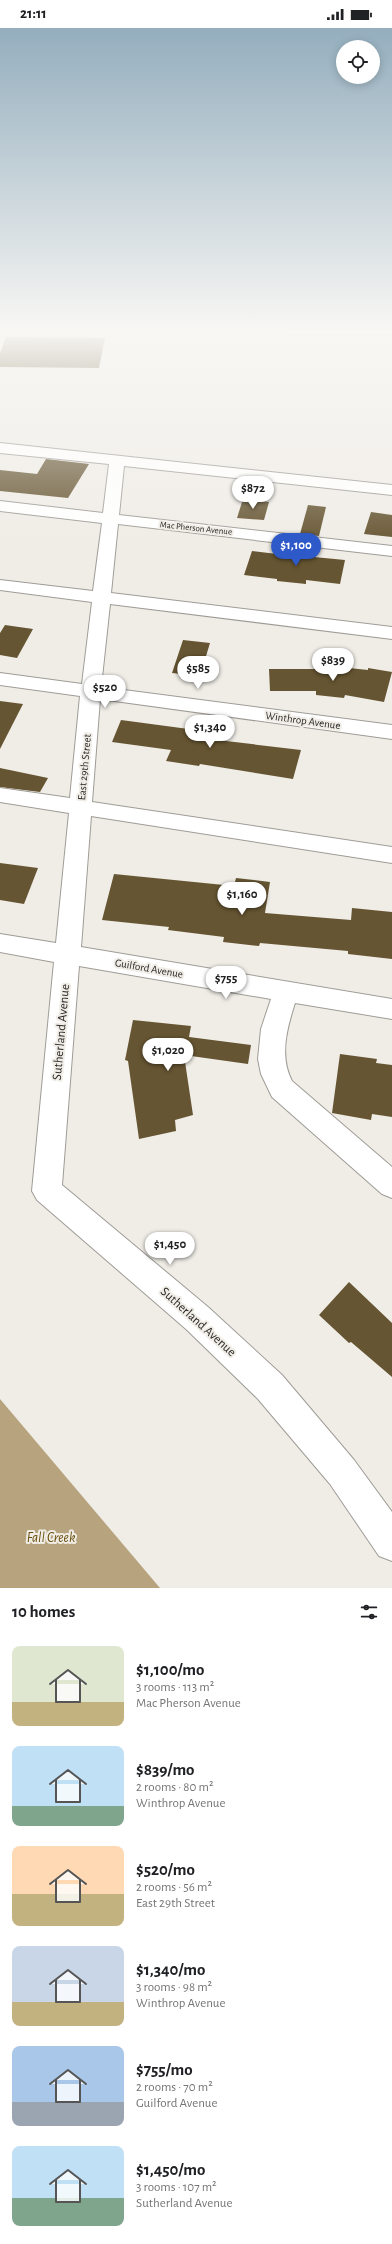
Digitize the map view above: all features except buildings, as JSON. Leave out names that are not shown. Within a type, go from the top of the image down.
[{"type":"street","points":[[0,448],[117,462],[392,490]]},
{"type":"street","name":"East 29th Street","points":[[67,954],[80,807],[117,462]]},
{"type":"street","name":"Mac Pherson Avenue","points":[[0,506],[392,550]]},
{"type":"street","points":[[0,585],[392,633]]},
{"type":"street","name":"Winthrop Avenue","points":[[0,679],[392,732]]},
{"type":"street","points":[[0,795],[392,855]]},
{"type":"street","name":"Guilford Avenue","points":[[0,942],[392,1009]]},
{"type":"street","name":"Sutherland Avenue","points":[[67,954],[47,1191],[197,1318],[270,1388],[342,1472],[392,1542]]},
{"type":"street","points":[[286,991],[275,1024],[272,1051],[274,1070],[282,1089],[392,1185]]},
{"type":"water","name":"Fall Creek","points":[[0,1399],[160,1588],[0,1588]]}]
